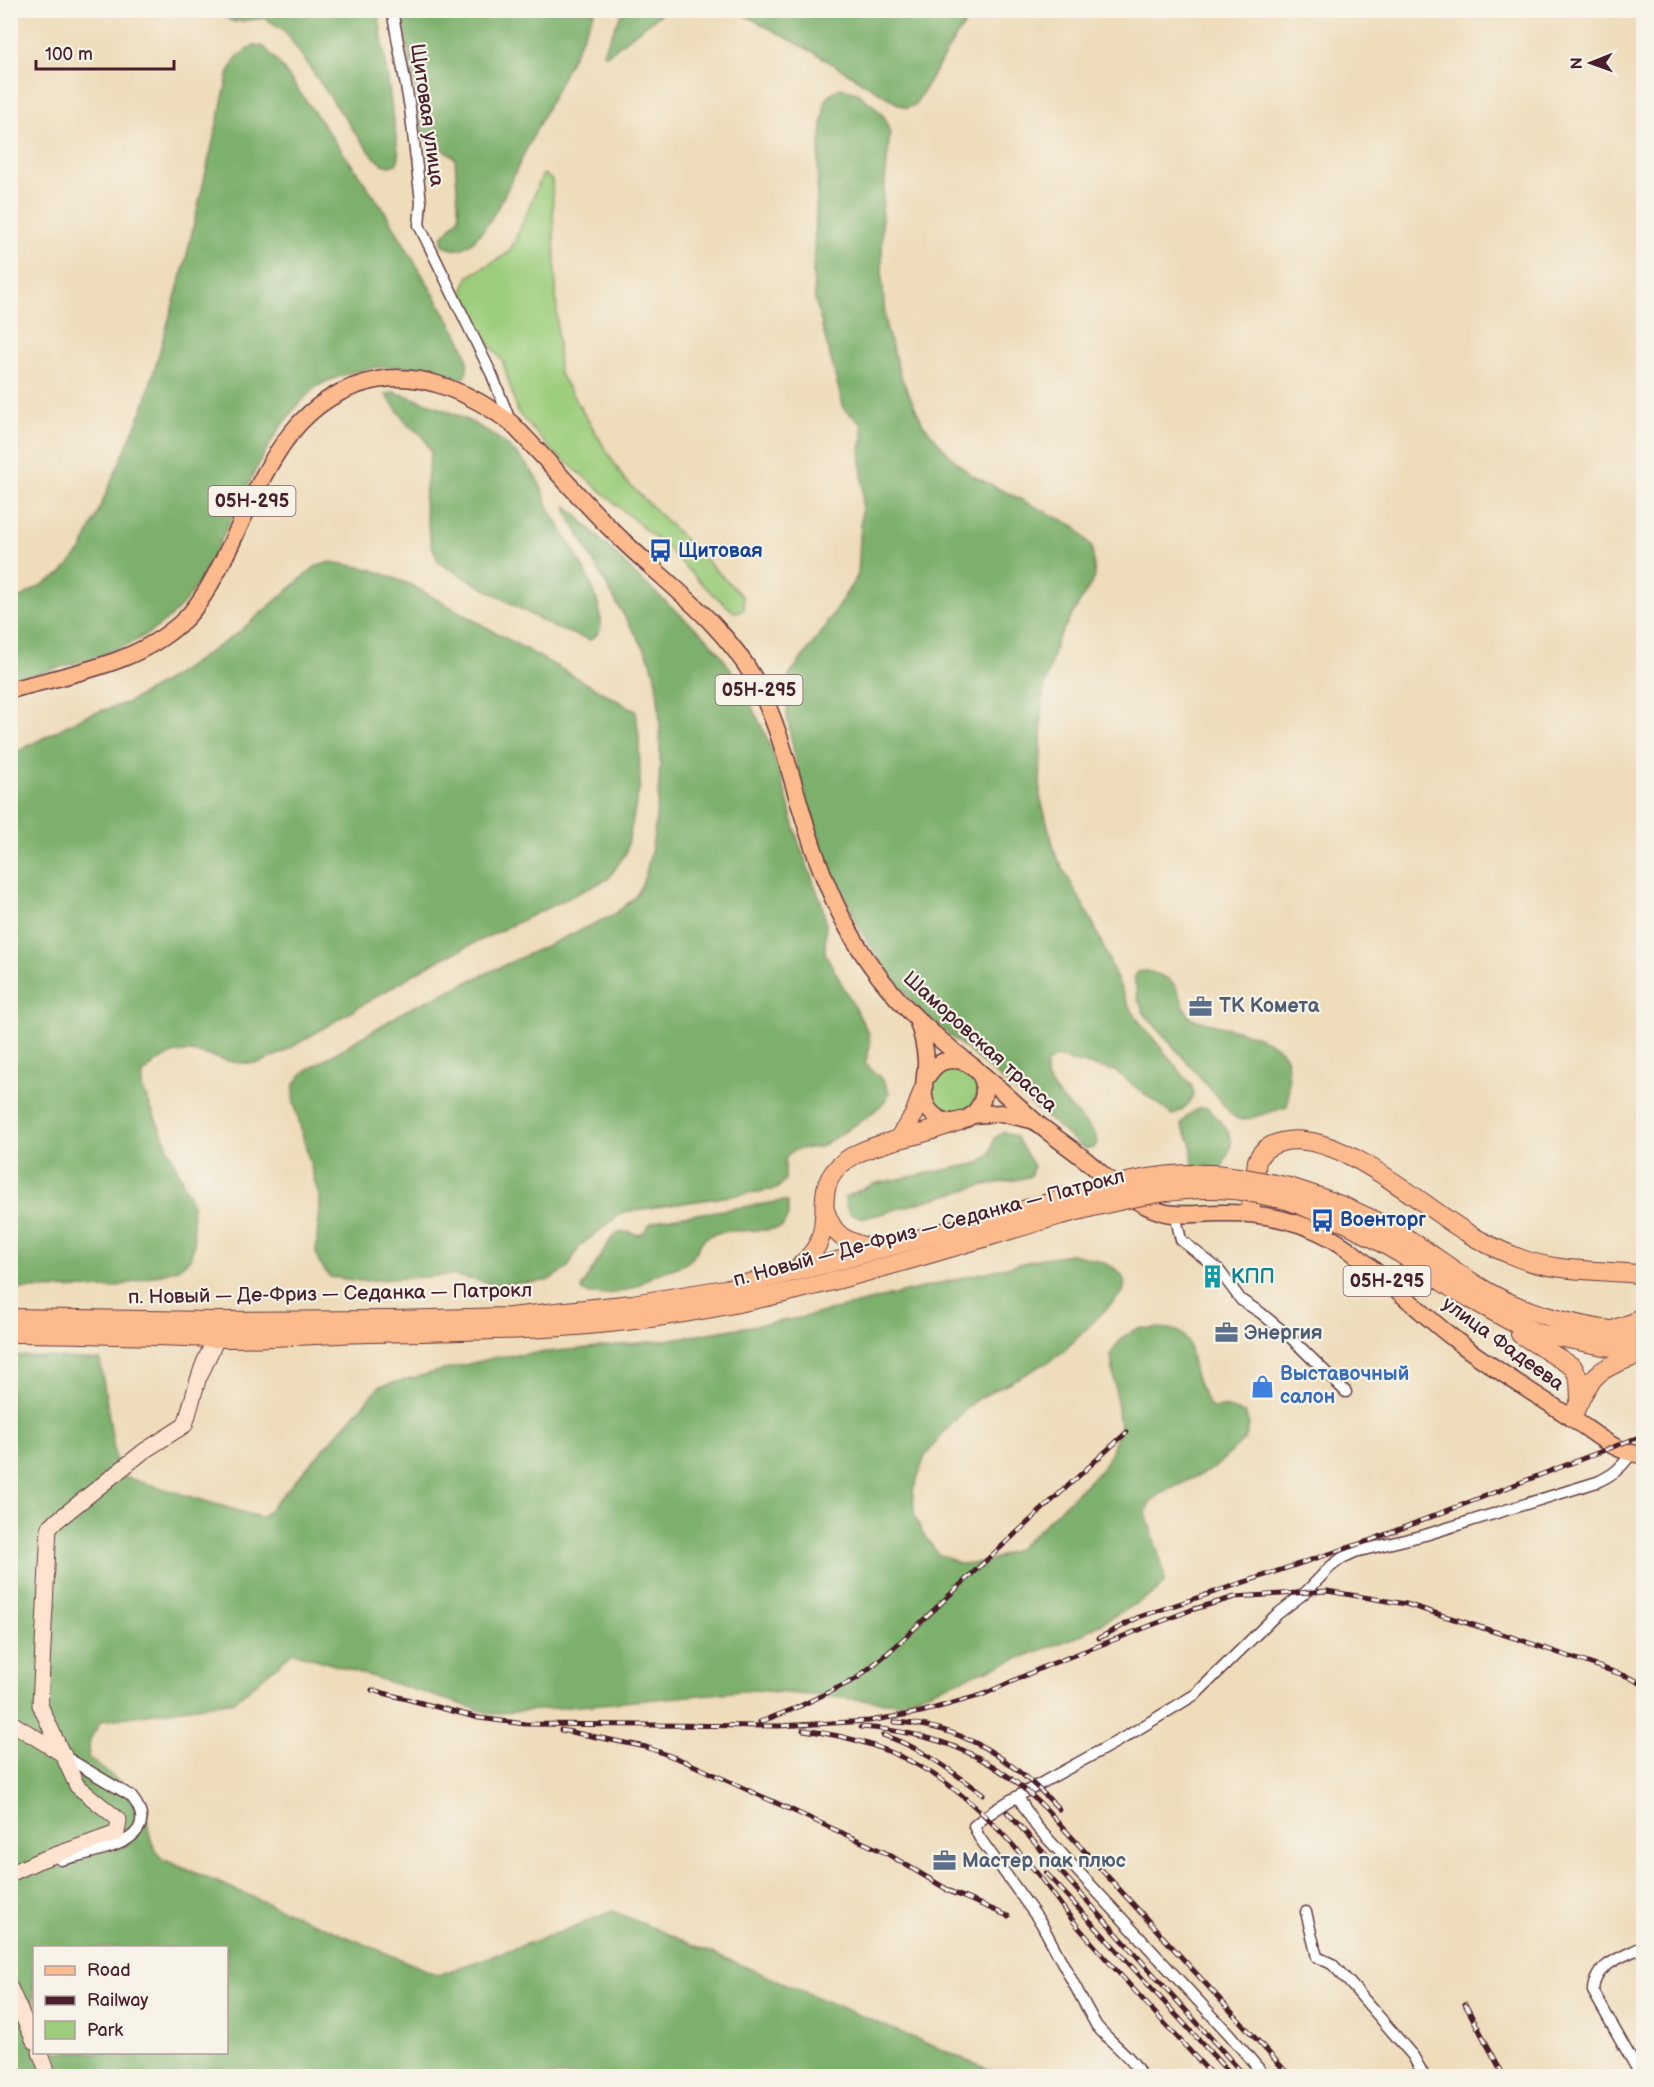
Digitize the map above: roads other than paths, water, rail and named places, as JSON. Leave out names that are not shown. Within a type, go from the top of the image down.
[{"type":"highway","name":"05Н-295","points":[[898,1139],[914,1115],[924,1084]]},
{"type":"highway","points":[[793,1273],[810,1257],[820,1243],[828,1183],[838,1167],[850,1158],[898,1139],[967,1118]]},
{"type":"highway","points":[[1250,1213],[1257,1161],[1266,1148],[1287,1140],[1317,1143],[1379,1171],[1466,1232],[1520,1259],[1555,1267],[1637,1274],[1644,1278]]},
{"type":"highway","name":"п. Новый — Де-Фриз — Седанка — Патрокл","points":[[10,1318],[235,1321],[510,1317],[676,1298],[725,1289],[875,1250],[1059,1208],[1183,1189],[1288,1193],[1324,1198],[1395,1231],[1460,1274],[1515,1305],[1574,1324],[1606,1330],[1644,1333]]},
{"type":"highway","name":"п. Новый — Де-Фриз — Седанка — Патрокл","points":[[1288,1193],[1350,1225],[1401,1254],[1453,1289],[1538,1334],[1644,1351]]},
{"type":"highway","points":[[825,1208],[829,1221],[840,1237],[875,1250]]},
{"type":"highway","name":"п. Новый — Де-Фриз — Седанка — Патрокл","points":[[10,1333],[216,1338],[510,1331],[657,1317],[728,1305],[832,1281],[1059,1208]]},
{"type":"highway","points":[[1606,1330],[1635,1322],[1644,1314]]},
{"type":"highway","points":[[1510,1321],[1520,1334],[1573,1367],[1579,1379],[1580,1398]]},
{"type":"highway","points":[[1572,1418],[1580,1398],[1598,1372],[1644,1351]]},
{"type":"main road","name":"Шаморовская трасса","points":[[10,690],[99,667],[127,657],[152,645],[186,618],[209,587],[272,459],[286,437],[305,416],[343,390],[385,378],[403,378],[437,383],[473,399],[512,423],[610,528],[692,603],[739,656],[755,681],[777,731],[814,853],[830,895],[850,935],[895,996],[1037,1123],[1125,1193],[1162,1212],[1175,1214]]},
{"type":"main road","name":"05Н-295","points":[[915,1016],[925,1049],[924,1099],[934,1115],[942,1120],[1008,1113],[1027,1117],[1037,1123]]},
{"type":"main road","points":[[924,1084],[932,1069],[942,1062],[964,1061],[974,1067]]},
{"type":"main road","name":"05Н-295","points":[[967,1118],[982,1105],[985,1091],[982,1078],[974,1067]]},
{"type":"main road","name":"улица Фадеева","points":[[1175,1214],[1250,1213],[1294,1221],[1330,1238],[1368,1265],[1451,1336],[1505,1377],[1572,1418],[1612,1447],[1637,1454]]},
{"type":"main road","points":[[10,1874],[38,1861],[117,1833],[119,1820],[77,1786],[40,1704],[49,1527],[144,1451],[185,1425],[200,1376],[216,1338]]},
{"type":"main road","points":[[10,1722],[63,1755]]},
{"type":"main road","points":[[10,1988],[33,2039]]},
{"type":"main road","points":[[41,2054],[49,2076]]},
{"type":"street","name":"Щитовая улица","points":[[392,10],[410,108],[421,202],[419,225],[492,375],[512,423]]},
{"type":"street","points":[[1175,1214],[1181,1240],[1218,1269],[1241,1300],[1290,1337],[1346,1392]]},
{"type":"street","points":[[1140,2076],[1138,2068],[1102,2034],[1096,2025],[1041,1923],[974,1826],[986,1816],[1196,1694],[1275,1616],[1307,1591],[1342,1558],[1355,1552],[1425,1535],[1597,1482],[1610,1477],[1637,1454]]},
{"type":"street","points":[[10,1881],[33,1868],[126,1841],[138,1832],[141,1826],[142,1818],[138,1805],[130,1796],[63,1755]]},
{"type":"street","points":[[1018,1797],[1036,1826],[1229,2034],[1265,2076]]},
{"type":"street","points":[[1306,1912],[1315,1955],[1322,1961],[1332,1964],[1364,1999],[1413,2056],[1424,2076]]},
{"type":"street","points":[[1641,2076],[1593,1991],[1596,1975],[1603,1967],[1644,1946]]},
{"type":"railway","points":[[760,1722],[796,1708],[856,1679],[895,1647],[1127,1432]]},
{"type":"railway","points":[[1099,1638],[1139,1617],[1371,1540],[1644,1435]]},
{"type":"railway","points":[[372,1690],[479,1718],[525,1724],[779,1726],[869,1721],[921,1712],[982,1695],[1046,1666],[1191,1610],[1235,1597],[1327,1591],[1406,1604],[1518,1639],[1629,1677],[1644,1685]]},
{"type":"railway","points":[[894,1722],[943,1730],[986,1748],[1023,1775],[1059,1809]]},
{"type":"railway","points":[[861,1727],[889,1730],[939,1741],[984,1760],[1025,1790],[1046,1809],[1290,2076]]},
{"type":"railway","points":[[561,1730],[646,1747],[684,1761],[886,1853],[955,1894]]},
{"type":"railway","points":[[803,1730],[840,1736],[874,1746],[932,1773],[958,1792],[1007,1838],[1079,1928],[1213,2076]]},
{"type":"railway","points":[[883,1735],[923,1753],[983,1794]]},
{"type":"railway","points":[[1007,1812],[1245,2076]]},
{"type":"railway","points":[[1046,1873],[1232,2076]]},
{"type":"railway","points":[[947,1890],[1008,1916]]},
{"type":"railway","points":[[1465,2004],[1504,2076]]},
{"type":"place","name":"Щитовая","points":[[660,551]]},
{"type":"place","name":"ТК Комета","points":[[1201,1006]]},
{"type":"place","name":"Военторг","points":[[1322,1220]]},
{"type":"place","name":"КПП","points":[[1213,1277]]},
{"type":"place","name":"Энергия","points":[[1226,1333]]},
{"type":"place","name":"Выставочный салон","points":[[1262,1386]]},
{"type":"place","name":"Мастер пак плюс","points":[[944,1861]]}]
